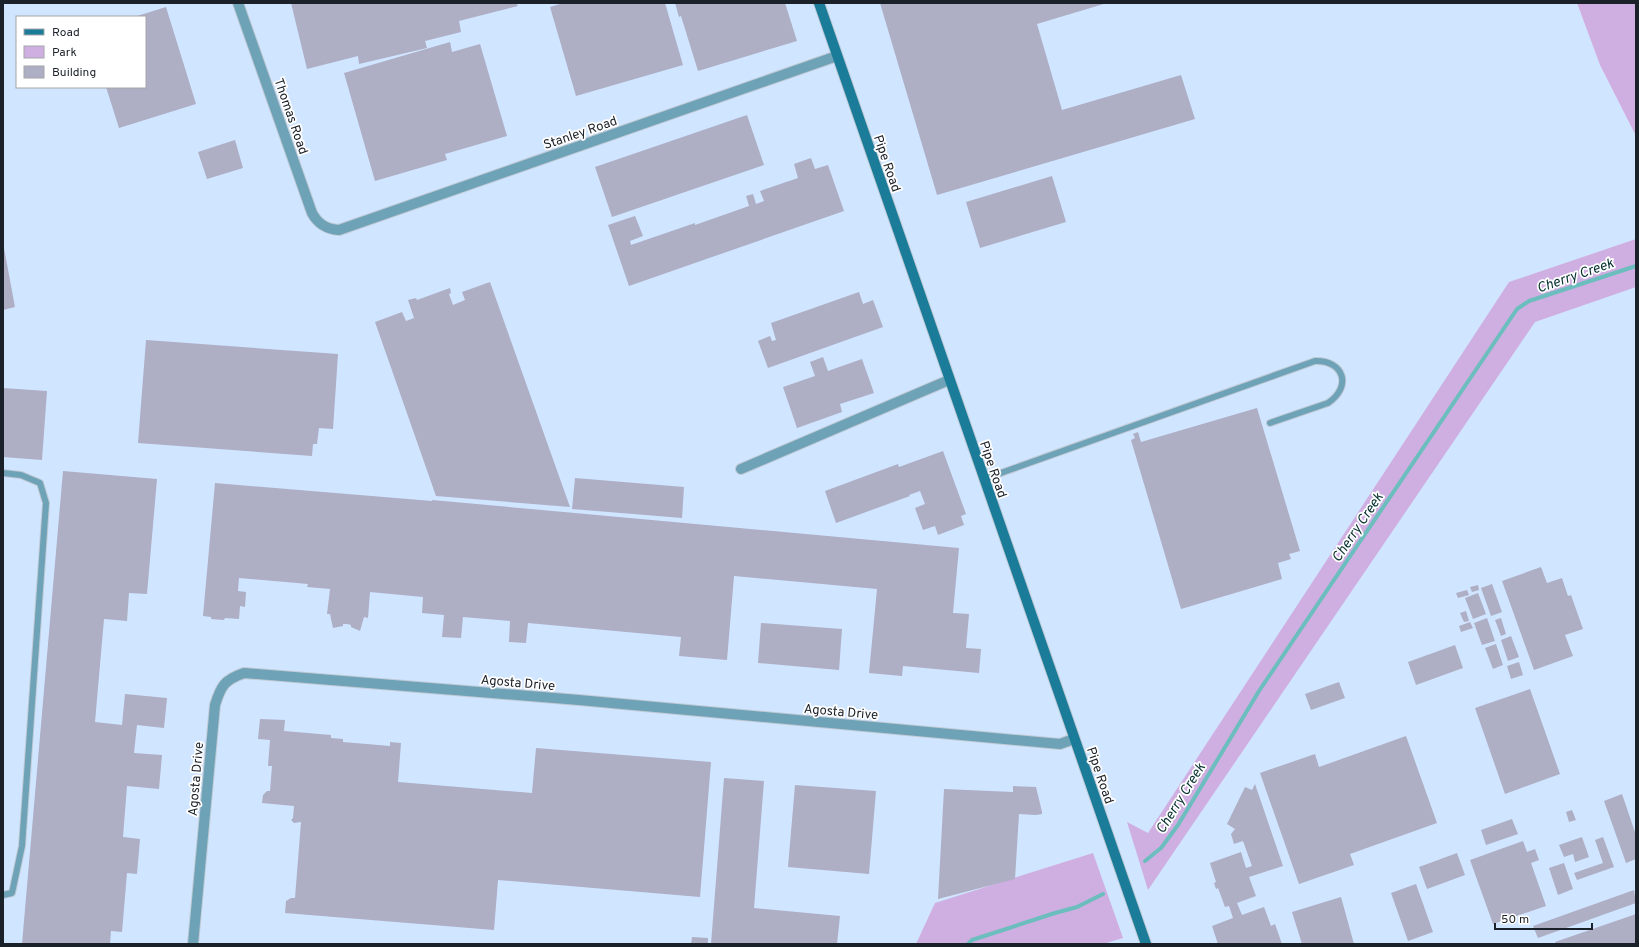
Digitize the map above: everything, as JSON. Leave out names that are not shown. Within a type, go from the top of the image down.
[{"type":"street","name":"Thomas Road","points":[[238,3],[312,213],[322,226],[330,229]]},
{"type":"street","name":"Pipe Road","points":[[818,3],[1146,944]]},
{"type":"street","name":"Stanley Road","points":[[330,229],[339,230],[837,56]]},
{"type":"street","points":[[741,469],[949,380]]},
{"type":"street","name":"Agosta Drive","points":[[193,944],[215,705],[221,687],[230,678],[244,673],[571,699],[1060,744],[1074,739]]},
{"type":"lane","points":[[984,479],[1315,361],[1322,361],[1333,365],[1341,374],[1342,381],[1340,392],[1334,399],[1328,403],[1270,423]]},
{"type":"lane","points":[[3,473],[21,475],[40,483],[46,503],[22,846],[12,893],[3,895]]},
{"type":"shaded area","points":[[3,3],[1577,3],[1600,65],[1636,136],[1636,944],[3,944]]},
{"type":"green space","points":[[1577,3],[1636,3],[1636,136],[1600,65]]},
{"type":"green space","points":[[1636,239],[1636,287],[1535,322],[1148,890],[1127,822],[1148,833],[1509,282]]},
{"type":"green space","points":[[1093,853],[1123,938],[1103,944],[916,944],[935,903]]},
{"type":"building","points":[[291,3],[516,3],[518,6],[459,21],[461,32],[425,41],[427,48],[359,64],[358,56],[307,69]]},
{"type":"building","points":[[563,3],[665,3],[683,65],[576,96],[550,7]]},
{"type":"building","points":[[675,3],[785,3],[797,41],[698,71],[681,16],[679,17]]},
{"type":"building","points":[[880,3],[1107,3],[1037,24],[1062,110],[1181,75],[1195,119],[937,195]]},
{"type":"building","points":[[166,7],[196,104],[119,128],[106,88],[146,88],[146,16],[137,16]]},
{"type":"building","points":[[450,42],[452,52],[480,44],[507,136],[445,154],[447,160],[375,181],[344,73]]},
{"type":"building","points":[[747,115],[764,165],[612,217],[595,167]]},
{"type":"building","points":[[235,140],[243,168],[207,179],[198,152]]},
{"type":"building","points":[[811,158],[815,169],[828,165],[844,211],[629,286],[608,225],[635,216],[643,236],[630,241],[631,245],[695,223],[695,225],[749,206],[746,196],[753,194],[756,204],[764,201],[760,191],[798,178],[794,164]]},
{"type":"building","points":[[1052,176],[1066,222],[980,248],[966,202]]},
{"type":"building","points":[[4,248],[15,307],[3,310],[3,249]]},
{"type":"building","points":[[490,282],[570,507],[436,496],[375,322],[402,312],[406,321],[414,318],[408,300],[416,298],[417,300],[450,288],[451,293],[449,294],[453,305],[465,300],[462,292]]},
{"type":"building","points":[[859,292],[863,304],[873,300],[883,327],[768,368],[758,341],[770,336],[772,341],[776,340],[771,323]]},
{"type":"building","points":[[146,340],[338,354],[333,429],[319,428],[317,444],[313,444],[312,456],[138,443]]},
{"type":"building","points":[[823,357],[828,371],[862,359],[874,393],[840,404],[842,412],[797,428],[783,387],[815,376],[810,362]]},
{"type":"building","points":[[3,388],[47,391],[42,460],[3,457]]},
{"type":"building","points":[[1257,408],[1300,551],[1289,554],[1291,559],[1278,563],[1282,579],[1181,609],[1131,440],[1135,438],[1133,434],[1138,432],[1141,442]]},
{"type":"building","points":[[943,451],[966,514],[961,516],[964,525],[938,535],[935,526],[923,530],[915,508],[925,504],[920,491],[836,523],[825,491],[898,464],[899,467]]},
{"type":"building","points":[[63,471],[157,479],[147,594],[129,593],[127,621],[104,619],[95,722],[122,725],[125,694],[167,698],[164,728],[137,725],[134,753],[162,755],[159,789],[127,786],[123,837],[140,839],[137,874],[127,873],[122,932],[111,931],[110,944],[22,944]]},
{"type":"building","points":[[575,478],[684,487],[682,518],[572,509]]},
{"type":"building","points":[[215,483],[432,500],[959,548],[953,613],[969,614],[966,648],[981,649],[979,673],[903,666],[902,676],[869,673],[877,589],[734,576],[727,660],[679,656],[681,637],[528,623],[526,643],[509,642],[510,621],[463,617],[461,638],[442,637],[444,615],[422,613],[423,597],[370,592],[368,618],[364,617],[360,631],[347,624],[333,628],[330,614],[327,614],[330,589],[307,587],[308,584],[239,578],[238,591],[246,592],[245,607],[240,606],[239,619],[211,619],[211,617],[203,616]]},
{"type":"building","points":[[1541,567],[1547,583],[1562,578],[1568,596],[1571,595],[1583,629],[1565,635],[1573,656],[1534,670],[1502,581]]},
{"type":"building","points":[[1492,584],[1502,612],[1491,616],[1481,588]]},
{"type":"building","points":[[1478,585],[1479,590],[1472,592],[1470,587]]},
{"type":"building","points":[[1467,590],[1469,595],[1458,598],[1456,593]]},
{"type":"building","points":[[1478,593],[1486,614],[1473,619],[1465,598]]},
{"type":"building","points":[[1466,611],[1469,621],[1464,622],[1460,613]]},
{"type":"building","points":[[1487,618],[1495,641],[1482,645],[1474,623]]},
{"type":"building","points":[[1501,618],[1506,634],[1501,636],[1495,620]]},
{"type":"building","points":[[1470,622],[1473,628],[1461,632],[1459,626]]},
{"type":"building","points":[[761,623],[842,629],[839,670],[758,663]]},
{"type":"building","points":[[1511,636],[1519,657],[1508,661],[1501,640]]},
{"type":"building","points":[[1496,644],[1503,665],[1493,669],[1485,648]]},
{"type":"building","points":[[1455,645],[1463,668],[1416,685],[1408,662]]},
{"type":"building","points":[[1519,662],[1523,675],[1511,679],[1507,666]]},
{"type":"building","points":[[1339,682],[1345,698],[1311,710],[1305,694]]},
{"type":"building","points":[[1530,689],[1560,774],[1505,794],[1475,708]]},
{"type":"building","points":[[260,719],[285,720],[284,731],[331,735],[331,738],[343,739],[343,742],[390,746],[390,742],[401,743],[398,782],[532,793],[536,748],[711,762],[700,897],[498,880],[494,930],[285,913],[286,901],[291,898],[295,898],[301,822],[294,823],[291,820],[293,818],[294,806],[262,803],[263,795],[267,791],[270,791],[272,766],[268,766],[270,740],[258,739]]},
{"type":"building","points":[[1406,736],[1437,823],[1350,854],[1354,865],[1299,884],[1260,773],[1315,754],[1319,767]]},
{"type":"building","points":[[724,778],[764,781],[754,908],[840,916],[837,944],[711,944]]},
{"type":"building","points":[[1255,784],[1283,866],[1249,877],[1256,896],[1237,903],[1242,915],[1264,907],[1271,926],[1275,924],[1282,944],[1218,944],[1212,926],[1233,918],[1229,906],[1225,907],[1218,888],[1216,889],[1214,883],[1216,882],[1210,863],[1241,852],[1246,868],[1252,866],[1243,841],[1234,844],[1231,834],[1235,829],[1227,824],[1245,787],[1252,790]]},
{"type":"building","points":[[795,785],[876,791],[869,874],[788,867]]},
{"type":"building","points":[[1013,786],[1036,787],[1042,812],[1042,814],[1036,815],[1019,814],[1015,879],[938,899],[944,789],[1013,792]]},
{"type":"building","points":[[1622,794],[1636,835],[1636,859],[1626,863],[1604,801]]},
{"type":"building","points":[[1572,810],[1576,820],[1569,822],[1566,812]]},
{"type":"building","points":[[1512,819],[1518,834],[1486,845],[1481,830]]},
{"type":"building","points":[[1582,837],[1589,857],[1575,862],[1573,854],[1564,857],[1559,845]]},
{"type":"building","points":[[1603,837],[1614,867],[1577,880],[1574,873],[1603,863],[1595,840]]},
{"type":"building","points":[[1523,841],[1527,852],[1535,849],[1539,860],[1531,863],[1546,906],[1493,924],[1470,860]]},
{"type":"building","points":[[1457,853],[1465,875],[1427,889],[1419,867]]},
{"type":"building","points":[[1564,863],[1573,889],[1558,895],[1549,868]]},
{"type":"building","points":[[1416,884],[1433,932],[1408,941],[1391,893]]},
{"type":"building","points":[[1634,890],[1636,903],[1538,938],[1533,926]]},
{"type":"building","points":[[1341,897],[1354,944],[1302,944],[1292,912]]},
{"type":"building","points":[[1636,914],[1636,944],[1556,944],[1555,942]]},
{"type":"building","points":[[692,937],[708,938],[708,944],[691,944]]},
{"type":"waterway","name":"Cherry Creek","points":[[1145,861],[1161,848],[1178,825],[1259,691],[1517,309],[1529,301],[1636,266]]},
{"type":"waterway","name":"Cherry Creek","points":[[968,944],[972,940],[1077,907],[1103,894]]}]
